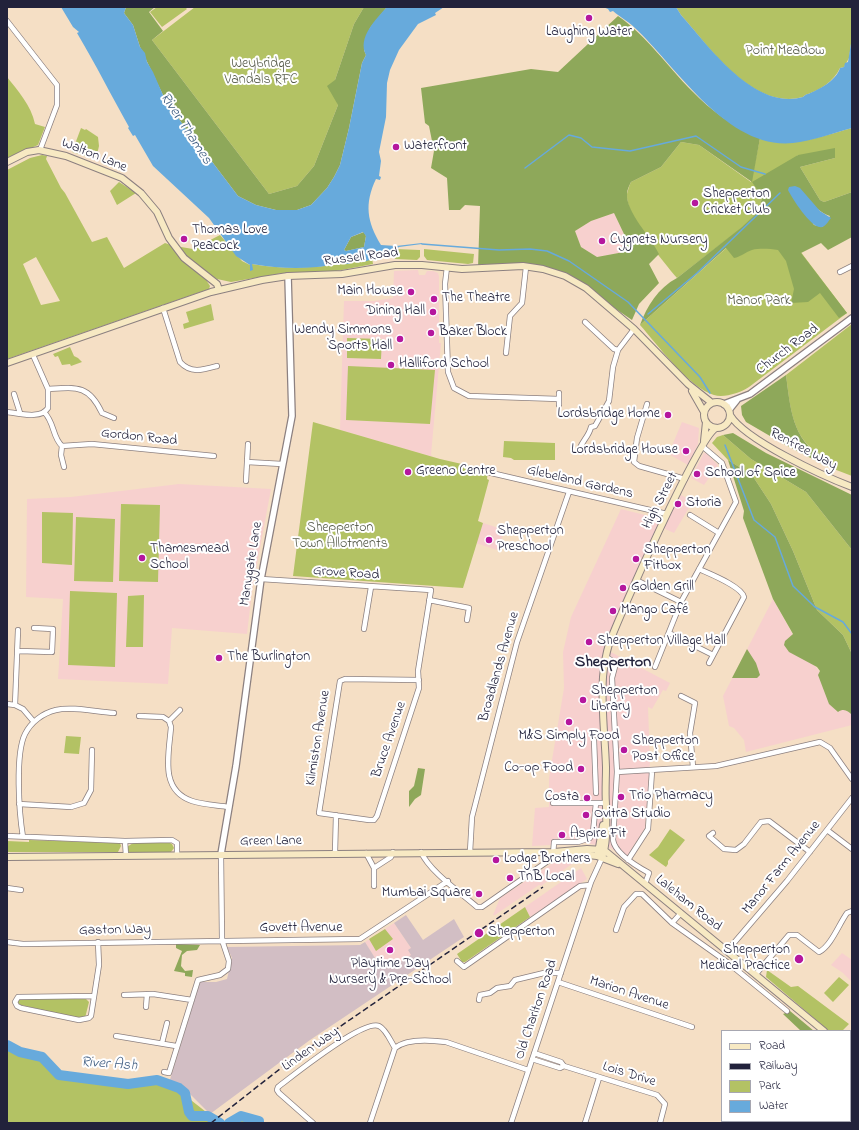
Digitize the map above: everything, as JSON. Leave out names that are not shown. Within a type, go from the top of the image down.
[{"type":"main road","name":"Walton Lane","points":[[7,162],[26,152],[40,150],[52,152],[122,178],[133,186],[157,212],[175,247],[199,271],[217,284],[219,290]]},
{"type":"main road","name":"Russell Road","points":[[7,363],[163,308],[219,290],[262,280],[288,276],[342,274],[396,265],[447,268],[526,267],[543,269],[579,284],[634,329],[688,384],[712,403]]},
{"type":"main road","name":"Russell Road","points":[[688,384],[704,412]]},
{"type":"main road","points":[[712,403],[724,404],[729,412],[725,425],[716,428],[706,422],[704,412],[712,403]]},
{"type":"main road","name":"Renfree Way","points":[[729,412],[734,422],[745,431],[785,456],[852,487]]},
{"type":"main road","name":"High Street","points":[[702,445],[706,422]]},
{"type":"main road","name":"Renfree Way","points":[[725,425],[745,431]]},
{"type":"main road","name":"High Street","points":[[599,857],[602,850],[606,803],[602,692],[606,657],[614,633],[636,580],[667,514],[702,445],[710,432],[716,428]]},
{"type":"main road","name":"Green Lane","points":[[7,857],[177,856],[393,852],[554,852],[602,850]]},
{"type":"main road","name":"Laleham Road","points":[[602,850],[630,871],[823,1030]]},
{"type":"main road","name":"Green Lane","points":[[554,852],[599,857]]},
{"type":"main road","name":"Laleham Road","points":[[599,857],[619,864],[630,871]]},
{"type":"street","points":[[7,21],[57,85],[57,105],[40,150]]},
{"type":"street","points":[[840,272],[852,266]]},
{"type":"street","points":[[506,353],[510,316],[522,303],[526,267]]},
{"type":"street","points":[[447,268],[445,284],[448,372],[454,388],[469,396],[559,396],[559,405]]},
{"type":"street","name":"Manygate Lane","points":[[221,854],[244,715],[261,579],[292,416],[288,276]]},
{"type":"street","points":[[163,308],[180,362],[185,367],[197,371],[217,366]]},
{"type":"street","name":"Church Road","points":[[724,404],[738,400],[750,394],[852,318]]},
{"type":"street","points":[[585,322],[614,350],[618,350]]},
{"type":"street","points":[[580,448],[583,440],[589,435],[591,427],[595,426],[608,405],[613,367],[618,350],[634,329]]},
{"type":"street","points":[[7,412],[37,415],[44,412],[49,405],[48,389],[33,355]]},
{"type":"street","points":[[48,389],[73,388],[90,394],[96,399],[102,413],[114,418]]},
{"type":"street","points":[[14,394],[20,413]]},
{"type":"street","name":"Church Road","points":[[729,412],[738,400]]},
{"type":"street","points":[[647,404],[634,456],[634,462],[639,466],[685,479]]},
{"type":"street","points":[[44,412],[51,420],[57,440],[62,446],[61,455],[64,467]]},
{"type":"street","name":"Gordon Road","points":[[62,446],[92,444],[214,456]]},
{"type":"street","points":[[246,481],[248,444]]},
{"type":"street","points":[[655,667],[681,602],[736,502],[722,463],[702,445]]},
{"type":"street","points":[[247,462],[282,464]]},
{"type":"street","name":"Glebeland Gardens","points":[[487,472],[667,514]]},
{"type":"street","name":"Broadlands Avenue","points":[[470,852],[472,817],[517,642],[569,492]]},
{"type":"street","points":[[690,514],[719,533]]},
{"type":"street","points":[[699,569],[737,588],[743,593],[744,597],[709,663]]},
{"type":"street","name":"Grove Road","points":[[261,579],[431,590]]},
{"type":"street","points":[[636,580],[681,602]]},
{"type":"street","points":[[364,629],[371,587]]},
{"type":"street","name":"Bruce Avenue","points":[[336,815],[369,820],[374,820],[377,816],[419,688],[418,670],[431,590]]},
{"type":"street","points":[[429,600],[469,608],[466,620]]},
{"type":"street","points":[[19,651],[54,653],[55,631],[34,628]]},
{"type":"street","points":[[16,705],[19,651],[18,630]]},
{"type":"street","points":[[669,633],[713,655]]},
{"type":"street","points":[[606,657],[616,663],[612,678],[616,772],[612,840],[615,847],[628,860],[649,875],[648,886],[643,896]]},
{"type":"street","name":"Kilmiston Avenue","points":[[336,815],[319,813],[340,681],[345,679],[418,680]]},
{"type":"street","points":[[681,696],[695,703],[690,733],[693,767]]},
{"type":"street","points":[[7,704],[16,705],[23,709],[34,722]]},
{"type":"street","points":[[23,837],[19,804],[21,747],[26,732],[34,722],[42,716],[57,710],[114,713]]},
{"type":"street","points":[[169,721],[180,710]]},
{"type":"street","points":[[139,716],[163,717],[169,721],[171,727],[168,770],[170,781],[176,791],[184,798],[229,807]]},
{"type":"street","points":[[596,793],[594,742],[605,744]]},
{"type":"street","points":[[616,772],[716,766],[820,742],[830,748],[852,779]]},
{"type":"street","points":[[19,804],[71,807],[84,803],[91,790],[92,750]]},
{"type":"street","points":[[628,860],[648,829],[652,770]]},
{"type":"street","points":[[596,778],[606,778]]},
{"type":"street","name":"Manor Farm Avenue","points":[[727,951],[787,881],[852,798]]},
{"type":"street","points":[[421,852],[425,860],[448,882],[477,907],[482,907],[548,861],[554,852],[554,842],[578,842],[590,838],[593,832],[596,803]]},
{"type":"street","points":[[553,804],[606,803]]},
{"type":"street","points":[[335,853],[336,815]]},
{"type":"street","points":[[713,833],[709,836],[724,849],[736,850],[744,844],[761,822],[769,821],[810,852]]},
{"type":"street","points":[[827,830],[852,849]]},
{"type":"street","points":[[7,836],[125,841],[172,840],[177,843],[177,856]]},
{"type":"street","points":[[125,841],[126,856]]},
{"type":"street","points":[[374,868],[392,857],[393,852]]},
{"type":"street","points":[[366,853],[374,868],[374,886]]},
{"type":"street","points":[[164,1072],[169,1073],[176,1046],[198,980],[220,976],[228,969],[229,961],[222,940],[221,854]]},
{"type":"street","name":"Old Charlton Road","points":[[511,1123],[599,857]]},
{"type":"street","name":"Govett Avenue","points":[[222,940],[360,939],[448,882]]},
{"type":"street","points":[[457,961],[464,966],[580,886],[591,884]]},
{"type":"street","points":[[7,888],[21,890]]},
{"type":"street","points":[[616,930],[624,907],[636,894],[640,893],[672,923],[727,962],[787,1011]]},
{"type":"street","points":[[756,974],[789,935],[797,935],[821,951],[835,936],[836,929],[847,912],[852,911]]},
{"type":"street","points":[[672,923],[681,913]]},
{"type":"street","name":"Gaston Way","points":[[7,942],[23,944],[222,940]]},
{"type":"street","points":[[94,996],[18,997],[15,1002],[21,1008],[83,1020],[91,1016],[99,965],[98,942]]},
{"type":"street","points":[[479,1000],[480,995],[490,993],[497,988],[510,986],[515,980],[544,973],[561,973]]},
{"type":"street","name":"Marion Avenue","points":[[558,982],[692,1026]]},
{"type":"street","points":[[124,995],[147,994],[192,1000]]},
{"type":"street","points":[[146,1007],[147,994]]},
{"type":"street","points":[[162,1043],[167,1023]]},
{"type":"street","name":"Linden Way","points":[[313,1123],[279,1093],[277,1090],[278,1086],[341,1041],[368,1025],[383,1028],[394,1048]]},
{"type":"street","points":[[116,1036],[176,1046]]},
{"type":"street","points":[[370,1123],[394,1048],[398,1045],[440,1041],[528,1070]]},
{"type":"street","name":"Lois Drive","points":[[534,1053],[561,1062],[564,1066],[661,1098],[665,1104],[660,1123]]},
{"type":"street","name":"Lois Drive","points":[[532,1059],[560,1068],[564,1066]]},
{"type":"street","points":[[585,1123],[599,1078]]},
{"type":"shaded area","name":"Cygnets Nursery","points":[[614,213],[624,234],[624,252],[597,257],[581,247],[575,231],[591,221]]},
{"type":"shaded area","name":"Halliford School","points":[[418,270],[419,275],[425,275],[427,271],[433,271],[438,273],[439,277],[439,343],[441,343],[431,455],[433,457],[340,430],[344,301],[374,301],[393,298],[394,271]]},
{"type":"shaded area","points":[[682,422],[699,428],[698,444],[688,465],[665,452],[668,447],[671,448]]},
{"type":"shaded area","points":[[704,453],[706,453],[718,465],[704,485],[691,478]]},
{"type":"shaded area","name":"Thamesmead School","points":[[179,484],[271,489],[252,591],[247,634],[172,628],[168,684],[58,679],[63,599],[26,597],[27,499],[71,497]]},
{"type":"shaded area","points":[[681,495],[693,501],[674,533],[661,527],[607,650],[670,683],[666,691],[663,690],[652,709],[648,707],[650,762],[645,828],[625,859],[611,848],[586,843],[532,846],[535,808],[549,807],[549,778],[564,688],[563,652],[571,617],[621,509],[665,520]]},
{"type":"shaded area","name":"Shepperton Preschool","points":[[483,523],[505,530],[497,550],[476,543]]},
{"type":"shaded area","points":[[773,599],[798,644],[852,714],[852,725],[746,752],[744,740],[734,728],[729,726],[723,696]]},
{"type":"shaded area","points":[[562,857],[568,857],[572,864],[541,886],[539,885],[493,915],[500,898]]},
{"type":"shaded area","points":[[581,868],[587,879],[530,917],[525,907]]},
{"type":"shaded area","points":[[406,915],[423,940],[454,919],[464,937],[310,1040],[210,1114],[186,1090],[169,1083],[200,982],[216,982],[227,979],[232,958],[227,947],[360,945],[365,942],[380,966],[386,962],[391,968],[411,955],[408,950],[411,948],[394,923]]},
{"type":"shaded area","points":[[394,923],[411,948],[411,955],[391,968],[380,966],[365,942]]},
{"type":"shaded area","points":[[842,953],[852,960],[852,982],[843,973],[831,965]]},
{"type":"green space","points":[[126,7],[155,7],[149,12],[163,31],[152,40],[269,194],[297,186],[314,166],[338,105],[327,86],[335,80],[354,24],[364,7],[387,7],[370,28],[364,50],[366,55],[362,63],[340,165],[327,188],[311,205],[297,210],[276,210],[256,205],[238,196],[207,155],[193,140],[163,95],[140,47],[133,25],[124,13]]},
{"type":"green space","points":[[157,7],[185,7],[187,9],[162,27],[150,12]]},
{"type":"green space","name":"Weybridge Vandals RFC","points":[[195,7],[364,7],[354,24],[335,80],[338,105],[314,166],[297,186],[269,194],[152,40]]},
{"type":"green space","name":"Point Meadow","points":[[676,7],[851,7],[852,37],[849,58],[844,67],[840,68],[830,81],[803,97],[784,99],[766,94],[749,85],[733,73],[705,43]]},
{"type":"green space","points":[[618,16],[648,42],[707,105],[732,124],[760,138],[752,182],[699,145],[681,142],[661,167],[631,182],[627,194],[630,209],[659,254],[649,264],[659,283],[639,304],[632,320],[572,279],[523,266],[478,268],[480,206],[465,205],[460,210],[449,210],[447,178],[431,168],[434,151],[429,126],[425,123],[421,88],[531,69],[558,72]],"holes":[[[614,213],[624,234],[624,252],[597,257],[581,247],[575,231],[591,221]]]},
{"type":"green space","points":[[7,77],[27,104],[35,124],[45,127],[38,145],[7,158]]},
{"type":"green space","points":[[81,128],[86,129],[98,137],[99,146],[96,159],[72,152]]},
{"type":"green space","name":"Shepperton Cricket Club","points":[[852,128],[852,192],[824,202],[820,200],[800,167],[835,158],[798,155],[763,192],[759,211],[743,227],[677,278],[638,226],[628,203],[627,194],[631,182],[661,167],[681,142],[699,145],[751,182],[760,138],[771,141],[794,142],[818,138]]},
{"type":"green space","points":[[835,148],[835,158],[800,167],[820,200],[824,202],[852,192],[852,237],[828,250],[821,243],[801,253],[847,313],[839,318],[820,293],[808,302],[791,303],[794,289],[786,261],[778,250],[755,249],[734,258],[726,248],[640,325],[650,304],[659,292],[742,227],[759,211],[762,197],[752,182],[798,155]],"holes":[[[789,187],[810,204],[830,216],[822,227],[814,225]]]},
{"type":"green space","points":[[42,155],[47,156],[46,159],[61,188],[92,242],[107,237],[124,268],[165,243],[171,245],[182,259],[205,278],[210,286],[209,289],[7,359],[7,170],[30,158]],"holes":[[[36,257],[60,301],[41,305],[23,264]]]},
{"type":"green space","points":[[119,182],[136,193],[117,205],[110,191]]},
{"type":"green space","name":"Manor Park","points":[[769,210],[847,313],[749,387],[732,394],[722,396],[714,395],[704,391],[684,375],[640,325]]},
{"type":"green space","points":[[364,232],[366,236],[364,247],[346,251],[344,250],[351,237]]},
{"type":"green space","points":[[220,235],[242,261],[250,265],[251,271],[252,264],[288,268],[311,267],[349,264],[353,261],[363,262],[372,258],[373,264],[331,272],[283,273],[231,282],[217,279],[202,270],[181,251],[181,247],[193,249]]},
{"type":"green space","points":[[395,249],[420,250],[420,257],[417,260],[395,259],[396,254],[390,254]]},
{"type":"green space","points":[[424,249],[474,254],[473,263],[468,264],[427,260],[424,256]]},
{"type":"green space","points":[[211,304],[214,320],[184,329],[183,324],[189,322],[186,312]]},
{"type":"green space","points":[[852,324],[852,476],[826,466],[827,456],[815,451],[806,443],[800,434],[795,423],[789,399],[786,375]]},
{"type":"green space","points":[[347,338],[382,339],[381,359],[347,358]]},
{"type":"green space","points":[[70,347],[74,356],[82,362],[71,366],[70,364],[62,365],[58,356],[55,357],[53,354]]},
{"type":"green space","points":[[348,366],[435,370],[430,424],[346,420]]},
{"type":"green space","points":[[786,375],[794,421],[805,442],[823,455],[826,466],[746,422],[742,415],[741,406]]},
{"type":"green space","name":"Shepperton Town Allotments","points":[[313,422],[440,459],[488,470],[487,479],[489,480],[478,521],[483,523],[463,588],[293,576]]},
{"type":"green space","points":[[733,433],[766,453],[852,495],[852,550],[806,492],[751,459],[723,435]]},
{"type":"green space","points":[[723,435],[751,459],[806,492],[852,550],[852,654],[843,635],[817,610],[793,551],[771,504],[752,475],[728,460],[712,443],[717,437]]},
{"type":"green space","points":[[504,441],[555,443],[555,460],[514,460],[503,457]]},
{"type":"green space","points":[[728,460],[752,475],[771,504],[793,551],[817,610],[843,635],[852,654],[852,715],[846,710],[838,712],[829,704],[818,675],[820,671],[817,667],[789,652],[784,645],[785,641],[793,634],[773,599],[743,518],[744,511]]},
{"type":"green space","points":[[121,504],[160,505],[158,582],[119,581]]},
{"type":"green space","points":[[42,512],[73,513],[72,565],[42,563]]},
{"type":"green space","points":[[76,517],[115,519],[113,582],[74,581]]},
{"type":"green space","points":[[70,591],[117,593],[115,667],[68,665]]},
{"type":"green space","points":[[144,595],[143,647],[126,647],[128,596]]},
{"type":"green space","points":[[747,649],[756,663],[760,675],[757,678],[732,678]]},
{"type":"green space","points":[[66,736],[81,737],[79,754],[64,753]]},
{"type":"green space","points":[[418,768],[425,769],[421,795],[415,799],[409,807],[409,791],[414,786]]},
{"type":"green space","points":[[670,829],[685,840],[668,861],[666,867],[649,855],[658,847]]},
{"type":"green space","points":[[29,840],[120,843],[121,846],[118,852],[7,852],[7,841],[29,842]]},
{"type":"green space","points":[[168,842],[172,844],[174,848],[171,852],[130,853],[127,847],[133,843]]},
{"type":"green space","points":[[525,907],[530,917],[465,962],[462,962],[457,954]]},
{"type":"green space","points":[[385,929],[393,939],[376,951],[369,939]]},
{"type":"green space","points":[[176,944],[200,945],[197,950],[187,951],[182,955],[181,966],[185,971],[193,970],[192,977],[185,976],[185,973],[174,971],[182,951],[176,948]]},
{"type":"green space","points":[[767,970],[791,987],[798,986],[849,1024],[843,1030],[828,1030],[766,977]]},
{"type":"green space","points":[[839,977],[849,985],[833,1002],[824,993]]},
{"type":"green space","points":[[85,998],[89,1002],[85,1018],[79,1019],[17,1004],[19,1000],[22,999]]},
{"type":"green space","points":[[790,1011],[813,1030],[800,1030],[783,1014]]},
{"type":"green space","points":[[7,1045],[20,1052],[42,1057],[47,1061],[48,1067],[57,1077],[80,1081],[86,1079],[128,1084],[157,1080],[168,1082],[220,1123],[7,1123]]},
{"type":"green space","points":[[241,1116],[259,1121],[259,1123],[229,1123]]},
{"type":"water","name":"River Thames","points":[[61,7],[126,7],[124,13],[133,25],[140,47],[145,53],[147,62],[163,95],[193,140],[207,155],[238,196],[256,205],[276,210],[297,210],[311,205],[327,188],[340,165],[362,63],[366,55],[364,42],[373,23],[387,7],[444,7],[435,13],[436,15],[418,24],[399,50],[390,70],[387,83],[386,117],[379,152],[381,161],[379,176],[381,177],[380,180],[376,179],[372,188],[369,205],[370,221],[376,237],[381,245],[396,246],[422,244],[399,247],[390,254],[363,262],[353,261],[349,264],[301,268],[252,264],[253,270],[250,271],[250,265],[236,256],[209,218],[153,166],[135,135],[133,136],[128,128],[129,127],[77,33],[79,32],[73,27]],"holes":[[[363,232],[366,236],[364,247],[346,251],[344,250],[351,237]]]},
{"type":"water","points":[[603,7],[676,7],[705,43],[734,73],[750,85],[767,94],[785,99],[803,97],[831,81],[838,73],[840,68],[844,67],[845,63],[848,62],[852,37],[852,128],[815,139],[793,143],[769,142],[746,133],[725,120],[705,102],[651,44],[632,26],[613,11],[610,12],[608,9]]},
{"type":"water","points":[[795,186],[800,188],[820,211],[831,218],[825,225],[818,227],[813,224],[803,213],[788,190],[789,187]]},
{"type":"waterway","points":[[525,168],[569,135],[581,138],[592,147],[630,151],[696,136],[741,167],[765,174]]},
{"type":"waterway","points":[[648,314],[697,273],[780,193]]},
{"type":"waterway","points":[[422,244],[499,250],[530,249],[547,251],[569,261],[628,302],[700,377],[710,393]]},
{"type":"waterway","points":[[725,445],[754,520],[775,537],[793,586],[815,607],[843,622],[852,634]]},
{"type":"waterway","name":"River Ash","points":[[7,1045],[20,1052],[42,1057],[59,1075],[128,1084],[157,1080],[179,1088],[185,1093],[189,1112],[192,1116],[208,1116],[220,1123]]},
{"type":"waterway","name":"River Ash","points":[[229,1123],[241,1116],[259,1121],[259,1123]]},
{"type":"railway","points":[[211,1123],[290,1061],[543,887]]},
{"type":"place","name":"Laughing Water","points":[[589,18]]},
{"type":"place","name":"Waterfront","points":[[396,147]]},
{"type":"place","name":"Shepperton Cricket Club","points":[[695,203]]},
{"type":"place","name":"Thomas Love Peacock","points":[[184,239]]},
{"type":"place","name":"Cygnets Nursery","points":[[602,241]]},
{"type":"place","name":"Main House","points":[[411,292]]},
{"type":"place","name":"The Theatre","points":[[434,299]]},
{"type":"place","name":"Dining Hall","points":[[433,312]]},
{"type":"place","name":"Baker Block","points":[[431,333]]},
{"type":"place","name":"Wendy Simmons Sports Hall","points":[[400,339]]},
{"type":"place","name":"Halliford School","points":[[391,365]]},
{"type":"place","name":"Lordsbridge Home","points":[[668,415]]},
{"type":"place","name":"Lordsbridge House","points":[[686,451]]},
{"type":"place","name":"Greeno Centre","points":[[408,472]]},
{"type":"place","name":"School of Spice","points":[[697,474]]},
{"type":"place","name":"Storia","points":[[678,504]]},
{"type":"place","name":"Shepperton Preschool","points":[[489,540]]},
{"type":"place","name":"Thamesmead School","points":[[142,558]]},
{"type":"place","name":"Shepperton Fitbox","points":[[636,559]]},
{"type":"place","name":"Golden Grill","points":[[623,588]]},
{"type":"place","name":"Mango Café","points":[[613,611]]},
{"type":"place","name":"Shepperton Village Hall","points":[[589,642]]},
{"type":"place","name":"The Burlington","points":[[219,658]]},
{"type":"place","name":"Shepperton Library","points":[[583,700]]},
{"type":"place","name":"M&S Simply Food","points":[[569,722]]},
{"type":"place","name":"Shepperton Post Office","points":[[624,750]]},
{"type":"place","name":"Co-op Food","points":[[581,769]]},
{"type":"place","name":"Trio Pharmacy","points":[[621,797]]},
{"type":"place","name":"Costa","points":[[587,798]]},
{"type":"place","name":"Ovitra Studio","points":[[586,815]]},
{"type":"place","name":"Aspire Fit","points":[[562,835]]},
{"type":"place","name":"Lodge Brothers","points":[[496,860]]},
{"type":"place","name":"TnB Local","points":[[510,878]]},
{"type":"place","name":"Mumbai Square","points":[[479,894]]},
{"type":"place","name":"Shepperton","points":[[479,933]]},
{"type":"place","name":"Playtime Day Nursery & Pre-School","points":[[390,950]]},
{"type":"place","name":"Shepperton Medical Practice","points":[[799,959]]},
{"type":"district","name":"Shepperton","points":[[613,663]]}]
